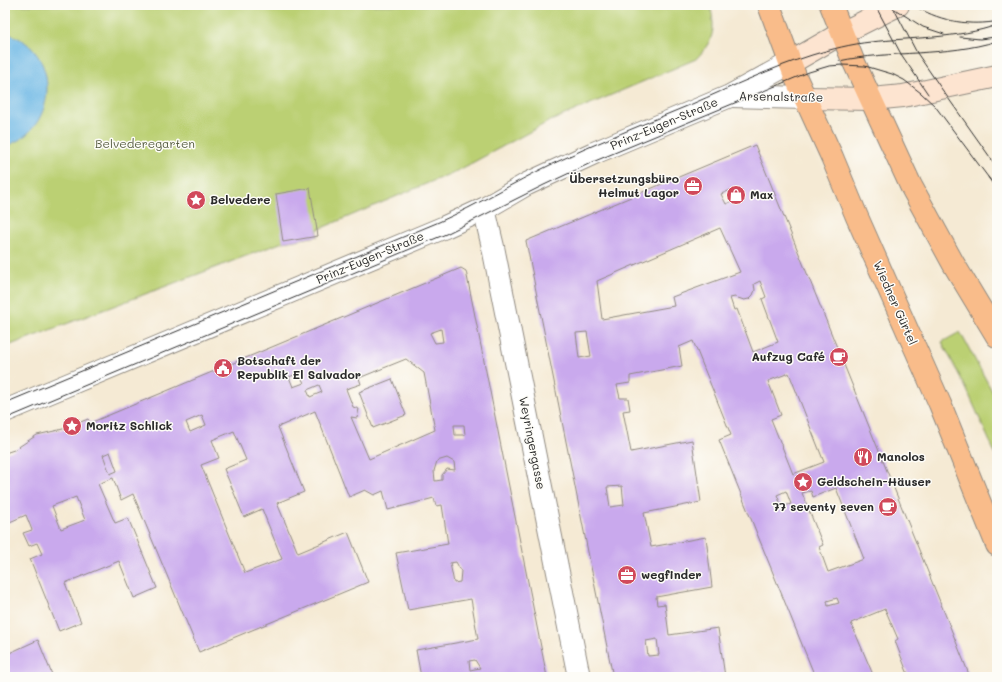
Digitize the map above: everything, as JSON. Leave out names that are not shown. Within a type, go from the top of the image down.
[{"type":"main road","name":"Wiedner Gürtel","points":[[769,5],[790,63],[940,404],[997,545]]},
{"type":"main road","points":[[831,5],[846,43],[911,186],[953,263],[997,336]]},
{"type":"main road","name":"Arsenalstraße","points":[[790,63],[846,43],[898,5]]},
{"type":"main road","name":"Arsenalstraße","points":[[805,98],[872,99],[903,96],[997,76]]},
{"type":"street","name":"Arsenalstraße","points":[[730,96],[790,63]]},
{"type":"street","name":"Arsenalstraße","points":[[730,96],[805,98]]},
{"type":"street","name":"Prinz-Eugen-Straße","points":[[5,411],[399,247],[484,209],[527,184],[594,153],[730,96]]},
{"type":"street","name":"Weyringergasse","points":[[484,209],[493,247],[579,677]]},
{"type":"green space","name":"Belvederegarten","points":[[5,5],[710,5],[713,28],[707,46],[696,59],[548,122],[459,170],[317,230],[318,236],[283,242],[5,347]]},
{"type":"green space","points":[[960,332],[997,400],[997,458],[967,390],[942,342]]},
{"type":"water","points":[[5,33],[24,41],[37,54],[45,71],[47,89],[44,107],[36,124],[23,137],[5,146]]},
{"type":"building","points":[[755,145],[970,677],[909,677],[895,641],[898,639],[885,609],[851,623],[874,677],[808,677],[814,674],[719,440],[731,435],[693,341],[679,347],[682,366],[630,376],[630,383],[617,385],[620,398],[628,398],[630,410],[623,411],[631,452],[692,440],[701,502],[644,513],[651,547],[706,537],[712,587],[656,597],[657,605],[665,604],[669,635],[718,628],[725,677],[701,677],[700,674],[684,677],[613,677],[526,241]],"holes":[[[731,190],[735,200],[726,204],[721,194]],[[720,228],[740,272],[672,297],[674,306],[602,319],[597,281]],[[760,281],[766,297],[762,299],[778,342],[753,352],[737,309],[734,310],[730,298],[735,297],[744,300],[749,299],[755,290],[754,284]],[[587,332],[591,356],[579,358],[576,333]],[[789,373],[824,462],[793,474],[771,419],[781,415],[768,381]],[[622,486],[624,505],[610,507],[607,487]],[[836,488],[864,559],[828,572],[819,547],[823,545],[802,493],[811,491],[813,497]],[[786,491],[791,504],[782,507],[777,495]],[[837,598],[839,603],[828,606],[827,601]],[[657,639],[659,655],[648,656],[646,641]]]},
{"type":"building","points":[[310,188],[318,236],[283,242],[276,194]]},
{"type":"building","points":[[461,268],[466,271],[547,677],[421,677],[416,650],[478,639],[471,599],[408,610],[396,553],[448,544],[442,505],[436,506],[434,498],[388,510],[383,491],[374,495],[365,490],[349,497],[315,411],[278,427],[304,492],[277,503],[298,553],[348,532],[368,582],[199,652],[133,494],[121,500],[113,478],[98,484],[115,523],[128,518],[157,588],[134,598],[119,561],[65,583],[81,622],[59,631],[30,559],[42,554],[37,543],[29,546],[23,533],[32,530],[26,515],[5,524],[5,453],[14,450],[37,435],[63,429],[88,419],[90,423]],"holes":[[[441,329],[443,342],[435,343],[430,333]],[[406,359],[424,373],[435,430],[369,459],[351,417],[357,418],[359,409],[353,407],[346,389],[361,384],[359,378]],[[299,373],[304,383],[293,387],[289,377]],[[319,385],[322,392],[310,397],[307,390]],[[202,415],[206,425],[190,432],[186,422]],[[454,425],[464,425],[465,435],[455,435]],[[234,431],[246,460],[224,469],[244,517],[262,509],[282,559],[245,573],[201,465],[219,458],[212,440]],[[110,452],[117,471],[110,474],[103,455]],[[447,458],[454,462],[455,470],[447,469],[442,475],[442,480],[435,481],[434,471],[437,461]],[[76,497],[85,520],[61,529],[52,506]],[[456,562],[461,571],[460,582],[454,583],[450,563]],[[475,660],[480,668],[470,670],[469,661]]]},
{"type":"building","points":[[392,379],[406,415],[373,428],[359,392]]},
{"type":"building","points":[[5,541],[8,549],[5,550]]},
{"type":"building","points":[[38,640],[53,677],[5,677],[5,655]]},
{"type":"tram line","points":[[875,5],[901,54],[928,94]]},
{"type":"tram line","points":[[892,5],[917,53],[997,167]]},
{"type":"tram line","points":[[913,5],[932,15],[952,21],[972,23],[993,22]]},
{"type":"tram line","points":[[896,10],[923,27],[944,34]]},
{"type":"tram line","points":[[5,403],[439,222],[536,172],[602,141],[781,66],[812,55],[849,45],[966,33],[997,25]]},
{"type":"tram line","points":[[960,37],[980,39],[995,37]]},
{"type":"tram line","points":[[839,61],[878,55],[958,49],[997,41]]},
{"type":"tram line","points":[[5,419],[446,234],[595,161],[809,72],[829,66],[865,66],[892,74],[904,80],[935,106],[991,181]]},
{"type":"tram line","points":[[988,177],[997,190]]},
{"type":"place","name":"Übersetzungsbüro Helmut Lagor","points":[[693,186]]},
{"type":"place","name":"Max","points":[[736,195]]},
{"type":"place","name":"Belvedere","points":[[196,200]]},
{"type":"place","name":"Aufzug Café","points":[[839,357]]},
{"type":"place","name":"Botschaft der Republik El Salvador","points":[[223,368]]},
{"type":"place","name":"Moritz Schlick","points":[[72,426]]},
{"type":"place","name":"Manolos","points":[[863,457]]},
{"type":"place","name":"Geldschein-Häuser","points":[[803,482]]},
{"type":"place","name":"77 seventy seven","points":[[888,507]]},
{"type":"place","name":"wegfinder","points":[[627,575]]}]
